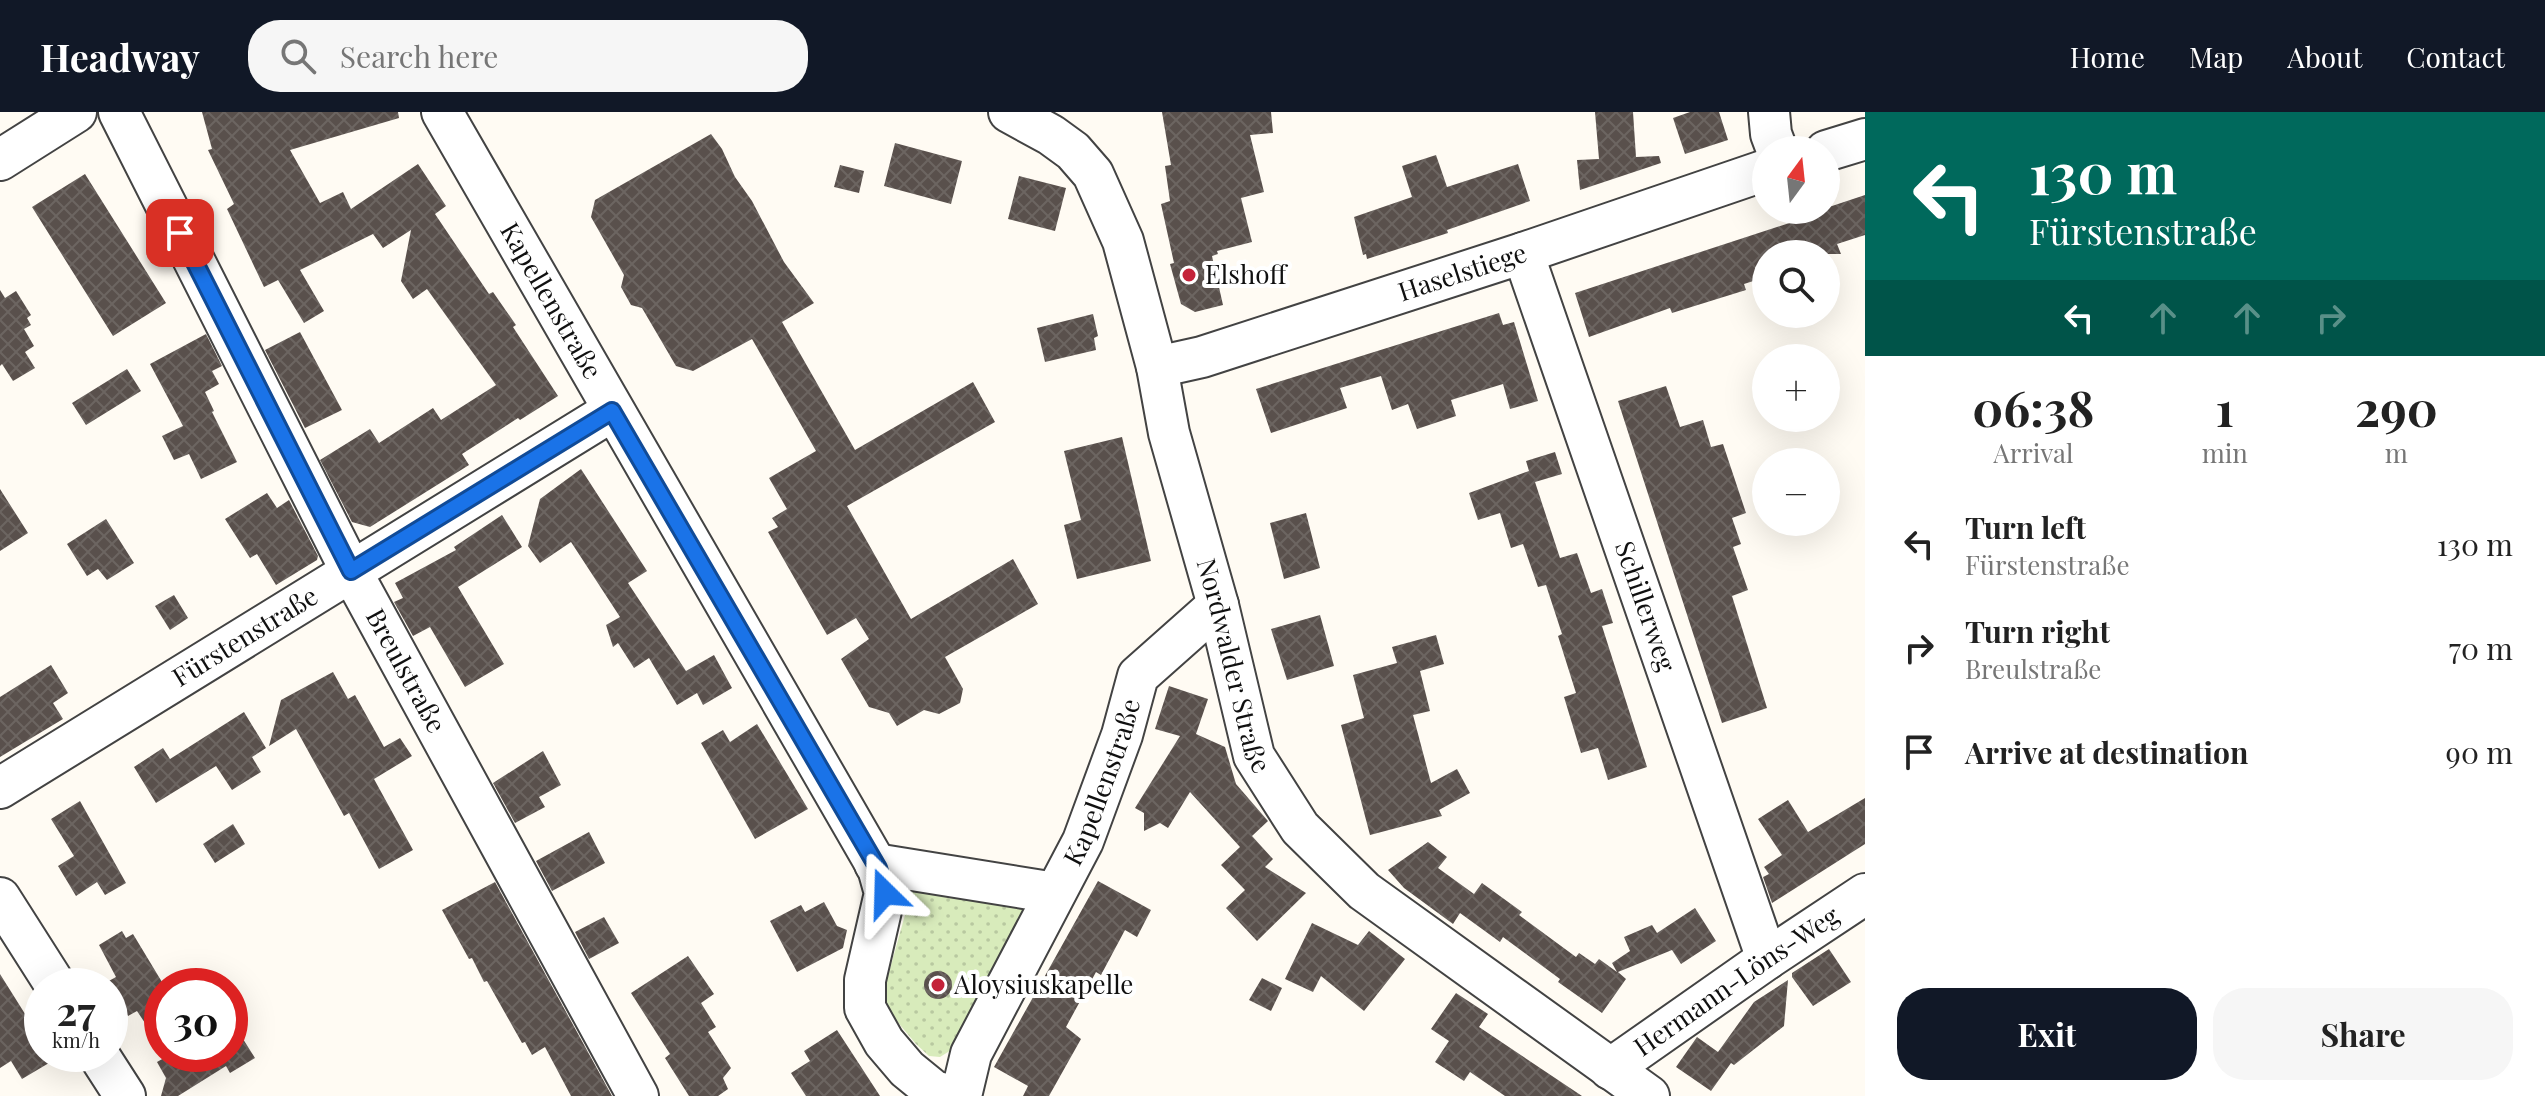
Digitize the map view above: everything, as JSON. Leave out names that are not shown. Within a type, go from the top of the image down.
[{"type":"street","points":[[0,160],[76,112]]},
{"type":"street","name":"Breulstraße","points":[[119,112],[351,571],[638,1096]]},
{"type":"street","name":"Kapellenstraße","points":[[442,112],[875,864],[885,893],[865,980],[865,1008],[884,1042],[907,1069],[934,1091],[951,1096]]},
{"type":"street","name":"Nordwalder Straße","points":[[1009,112],[1059,123],[1073,151],[1093,174],[1123,241],[1157,367],[1169,433],[1218,605],[1254,756],[1300,828],[1364,891],[1649,1096]]},
{"type":"street","points":[[1769,112],[1772,136]]},
{"type":"street","points":[[1840,147],[1865,139]]},
{"type":"street","name":"Haselstiege","points":[[1157,367],[1202,357],[1752,175]]},
{"type":"street","name":"Schillerweg","points":[[1523,253],[1767,959]]},
{"type":"street","name":"Fürstenstraße","points":[[0,788],[612,411]]},
{"type":"street","name":"Kapellenstraße","points":[[961,1096],[971,1054],[1083,841],[1122,735],[1138,676],[1218,605]]},
{"type":"street","name":"Kapellenstraße","points":[[875,864],[1055,893]]},
{"type":"street","name":"Hermann-Löns-Weg","points":[[1610,1069],[1865,894]]},
{"type":"street","points":[[0,898],[45,968]]},
{"type":"street","points":[[110,1072],[125,1096]]},
{"type":"green space","points":[[913,886],[1037,910],[956,1047],[940,1057],[929,1056],[885,1007],[883,994]]},
{"type":"building","points":[[202,112],[398,112],[399,118],[290,150],[320,203],[343,192],[351,209],[418,164],[446,206],[435,214],[489,294],[493,292],[516,325],[513,327],[558,396],[462,454],[469,465],[370,527],[352,522],[320,460],[370,429],[379,443],[433,408],[441,420],[496,385],[427,289],[413,299],[401,281],[411,230],[383,248],[373,234],[300,270],[324,311],[304,323],[278,280],[264,287],[227,209],[234,204],[208,150],[212,149]]},
{"type":"building","points":[[1162,112],[1271,112],[1273,133],[1250,135],[1264,192],[1241,198],[1252,242],[1217,251],[1218,254],[1212,256],[1223,305],[1195,312],[1181,304],[1170,264],[1174,263],[1161,204],[1170,201],[1165,166],[1171,165]]},
{"type":"building","points":[[1595,112],[1633,112],[1636,157],[1659,156],[1661,163],[1580,190],[1577,160],[1599,159]]},
{"type":"building","points":[[1690,112],[1719,112],[1728,140],[1685,154],[1673,118]]},
{"type":"building","points":[[711,134],[752,201],[784,262],[814,303],[782,322],[855,450],[973,382],[995,422],[847,506],[911,619],[1013,559],[1038,604],[945,657],[963,689],[960,703],[939,714],[924,710],[897,726],[889,713],[869,707],[841,659],[869,639],[856,618],[827,635],[768,532],[778,527],[772,518],[787,509],[769,478],[816,451],[752,339],[693,371],[676,366],[642,308],[631,305],[621,287],[624,275],[591,217],[595,200]]},
{"type":"building","points":[[895,143],[962,161],[951,204],[884,186]]},
{"type":"building","points":[[1436,155],[1447,187],[1518,164],[1530,201],[1447,230],[1448,233],[1367,259],[1366,254],[1363,255],[1354,217],[1412,197],[1402,166]]},
{"type":"building","points":[[840,165],[864,171],[859,193],[834,187]]},
{"type":"building","points":[[85,174],[166,303],[113,336],[32,207]]},
{"type":"building","points":[[1019,176],[1066,188],[1055,231],[1008,219]]},
{"type":"building","points":[[1865,195],[1865,235],[1840,243],[1840,240],[1752,240],[1752,281],[1744,284],[1746,290],[1672,313],[1670,308],[1589,337],[1575,293],[1786,224],[1840,224],[1840,203]]},
{"type":"building","points":[[0,290],[5,298],[16,291],[31,315],[27,318],[31,325],[24,329],[34,346],[25,352],[35,368],[13,381],[2,364],[0,366]]},
{"type":"building","points":[[1499,313],[1503,325],[1514,322],[1538,401],[1510,409],[1503,384],[1451,400],[1456,416],[1417,429],[1408,404],[1392,410],[1381,376],[1340,388],[1347,408],[1271,433],[1256,389]]},
{"type":"building","points":[[1093,314],[1098,336],[1094,338],[1096,350],[1045,362],[1037,328]]},
{"type":"building","points":[[300,332],[342,410],[305,428],[265,350]]},
{"type":"building","points":[[206,334],[222,366],[212,371],[219,384],[205,392],[237,462],[201,479],[189,454],[174,460],[162,436],[183,426],[150,364]]},
{"type":"building","points":[[127,369],[141,391],[86,425],[72,403]]},
{"type":"building","points":[[1666,386],[1680,427],[1703,420],[1711,447],[1723,444],[1746,513],[1732,518],[1741,544],[1733,547],[1748,590],[1732,596],[1767,708],[1722,723],[1618,401]]},
{"type":"building","points":[[1122,437],[1151,561],[1077,579],[1064,525],[1081,520],[1064,451]]},
{"type":"building","points":[[1555,452],[1562,474],[1535,482],[1560,558],[1577,553],[1591,593],[1602,589],[1613,623],[1602,626],[1647,767],[1608,780],[1598,748],[1581,753],[1564,697],[1576,693],[1546,585],[1538,587],[1523,544],[1511,548],[1500,513],[1478,520],[1469,493],[1529,471],[1526,461]]},
{"type":"building","points":[[581,469],[647,571],[628,583],[686,671],[714,655],[732,688],[703,705],[697,693],[677,705],[649,658],[634,668],[618,643],[613,647],[606,625],[620,617],[571,542],[540,563],[528,546],[540,499]]},
{"type":"building","points":[[0,489],[28,533],[0,551]]},
{"type":"building","points":[[267,493],[277,508],[289,500],[318,556],[317,560],[276,585],[257,554],[250,558],[225,519]]},
{"type":"building","points":[[1306,513],[1320,568],[1284,579],[1270,523]]},
{"type":"building","points":[[502,515],[522,547],[458,587],[504,664],[465,687],[430,627],[413,636],[394,602],[403,598],[395,583],[456,550],[454,547]]},
{"type":"building","points":[[106,519],[134,563],[107,580],[98,569],[87,576],[67,544]]},
{"type":"building","points":[[174,595],[188,618],[170,630],[155,606]]},
{"type":"building","points":[[1320,615],[1334,666],[1287,680],[1271,629]]},
{"type":"building","points":[[1436,635],[1444,664],[1420,671],[1430,711],[1413,715],[1431,783],[1457,769],[1470,793],[1439,810],[1442,816],[1370,835],[1341,725],[1364,718],[1353,675],[1397,663],[1392,647]]},
{"type":"building","points":[[51,665],[68,693],[53,703],[63,719],[0,757],[0,697]]},
{"type":"building","points":[[333,672],[348,699],[355,695],[384,747],[400,738],[412,756],[374,779],[413,850],[379,869],[349,813],[344,816],[296,729],[269,746],[281,700]]},
{"type":"building","points":[[1169,686],[1208,699],[1196,734],[1225,747],[1236,784],[1268,821],[1252,836],[1273,859],[1265,867],[1306,893],[1257,941],[1226,908],[1245,890],[1221,865],[1240,847],[1190,792],[1168,828],[1160,823],[1144,831],[1144,813],[1135,808],[1180,736],[1155,729]]},
{"type":"building","points":[[244,712],[266,748],[252,757],[261,772],[232,790],[216,766],[156,803],[134,767],[163,748],[170,759]]},
{"type":"building","points":[[757,724],[808,809],[755,839],[701,743],[723,730],[730,742]]},
{"type":"building","points":[[543,751],[561,785],[539,797],[545,807],[515,823],[493,783]]},
{"type":"building","points":[[1865,798],[1865,844],[1772,903],[1763,877],[1769,874],[1764,867],[1782,855],[1758,819],[1788,800],[1808,832]]},
{"type":"building","points":[[80,801],[126,883],[105,895],[97,882],[76,896],[58,866],[74,856],[51,819]]},
{"type":"building","points":[[233,824],[245,844],[215,863],[203,844]]},
{"type":"building","points":[[589,832],[605,863],[552,891],[536,861]]},
{"type":"building","points":[[1428,842],[1447,857],[1438,868],[1474,894],[1482,883],[1576,957],[1579,953],[1595,964],[1599,959],[1617,972],[1612,963],[1630,951],[1624,937],[1652,925],[1657,933],[1695,908],[1716,941],[1681,964],[1672,950],[1618,972],[1626,979],[1602,1013],[1503,937],[1500,942],[1460,913],[1453,924],[1404,888],[1388,870]]},
{"type":"building","points":[[1098,881],[1151,910],[1137,937],[1125,930],[1101,975],[1096,972],[1066,1027],[1081,1039],[1049,1096],[1023,1096],[1028,1086],[994,1067]]},
{"type":"building","points":[[495,882],[612,1096],[571,1096],[545,1047],[532,1055],[487,981],[484,982],[472,958],[469,959],[442,910]]},
{"type":"building","points":[[824,902],[837,926],[847,930],[843,948],[797,972],[770,921],[801,905],[805,912]]},
{"type":"building","points":[[604,917],[619,943],[589,959],[575,932]]},
{"type":"building","points":[[1312,923],[1358,945],[1369,931],[1405,959],[1364,1011],[1321,976],[1313,992],[1285,979]]},
{"type":"building","points":[[122,931],[126,938],[133,934],[154,968],[144,968],[144,1022],[137,1011],[128,1016],[128,968],[111,968],[99,945]]},
{"type":"building","points":[[1829,949],[1851,982],[1813,1006],[1792,973]]},
{"type":"building","points":[[688,956],[714,994],[701,1003],[716,1027],[708,1032],[731,1068],[723,1078],[728,1089],[718,1096],[689,1096],[665,1058],[670,1054],[631,993]]},
{"type":"building","name":"Aloysiuskapelle","points":[[938,971],[948,975],[952,985],[948,995],[938,999],[928,995],[924,985],[928,975]]},
{"type":"building","points":[[0,974],[24,1012],[24,1072],[34,1072],[22,1079],[11,1061],[0,1068]]},
{"type":"building","points":[[1262,978],[1282,988],[1271,1011],[1249,1000]]},
{"type":"building","points":[[1788,980],[1784,1026],[1734,1065],[1731,1063],[1711,1091],[1676,1067],[1697,1037],[1718,1052],[1754,1002]]},
{"type":"building","points":[[1456,993],[1488,1014],[1479,1027],[1582,1096],[1505,1096],[1470,1072],[1464,1081],[1435,1062],[1449,1041],[1431,1029]]},
{"type":"building","points":[[837,1030],[880,1096],[806,1096],[791,1073],[810,1061],[804,1051]]},
{"type":"building","points":[[248,1047],[255,1058],[248,1062]]},
{"type":"building","points":[[163,1072],[216,1072],[178,1096],[161,1096],[166,1078]]},
{"type":"place","name":"Elshoff","points":[[1189,275]]},
{"type":"place","name":"Aloysiuskapelle","points":[[938,985]]},
{"type":"route","points":[[180,233],[351,571],[612,411],[878,868],[885,893]]}]
